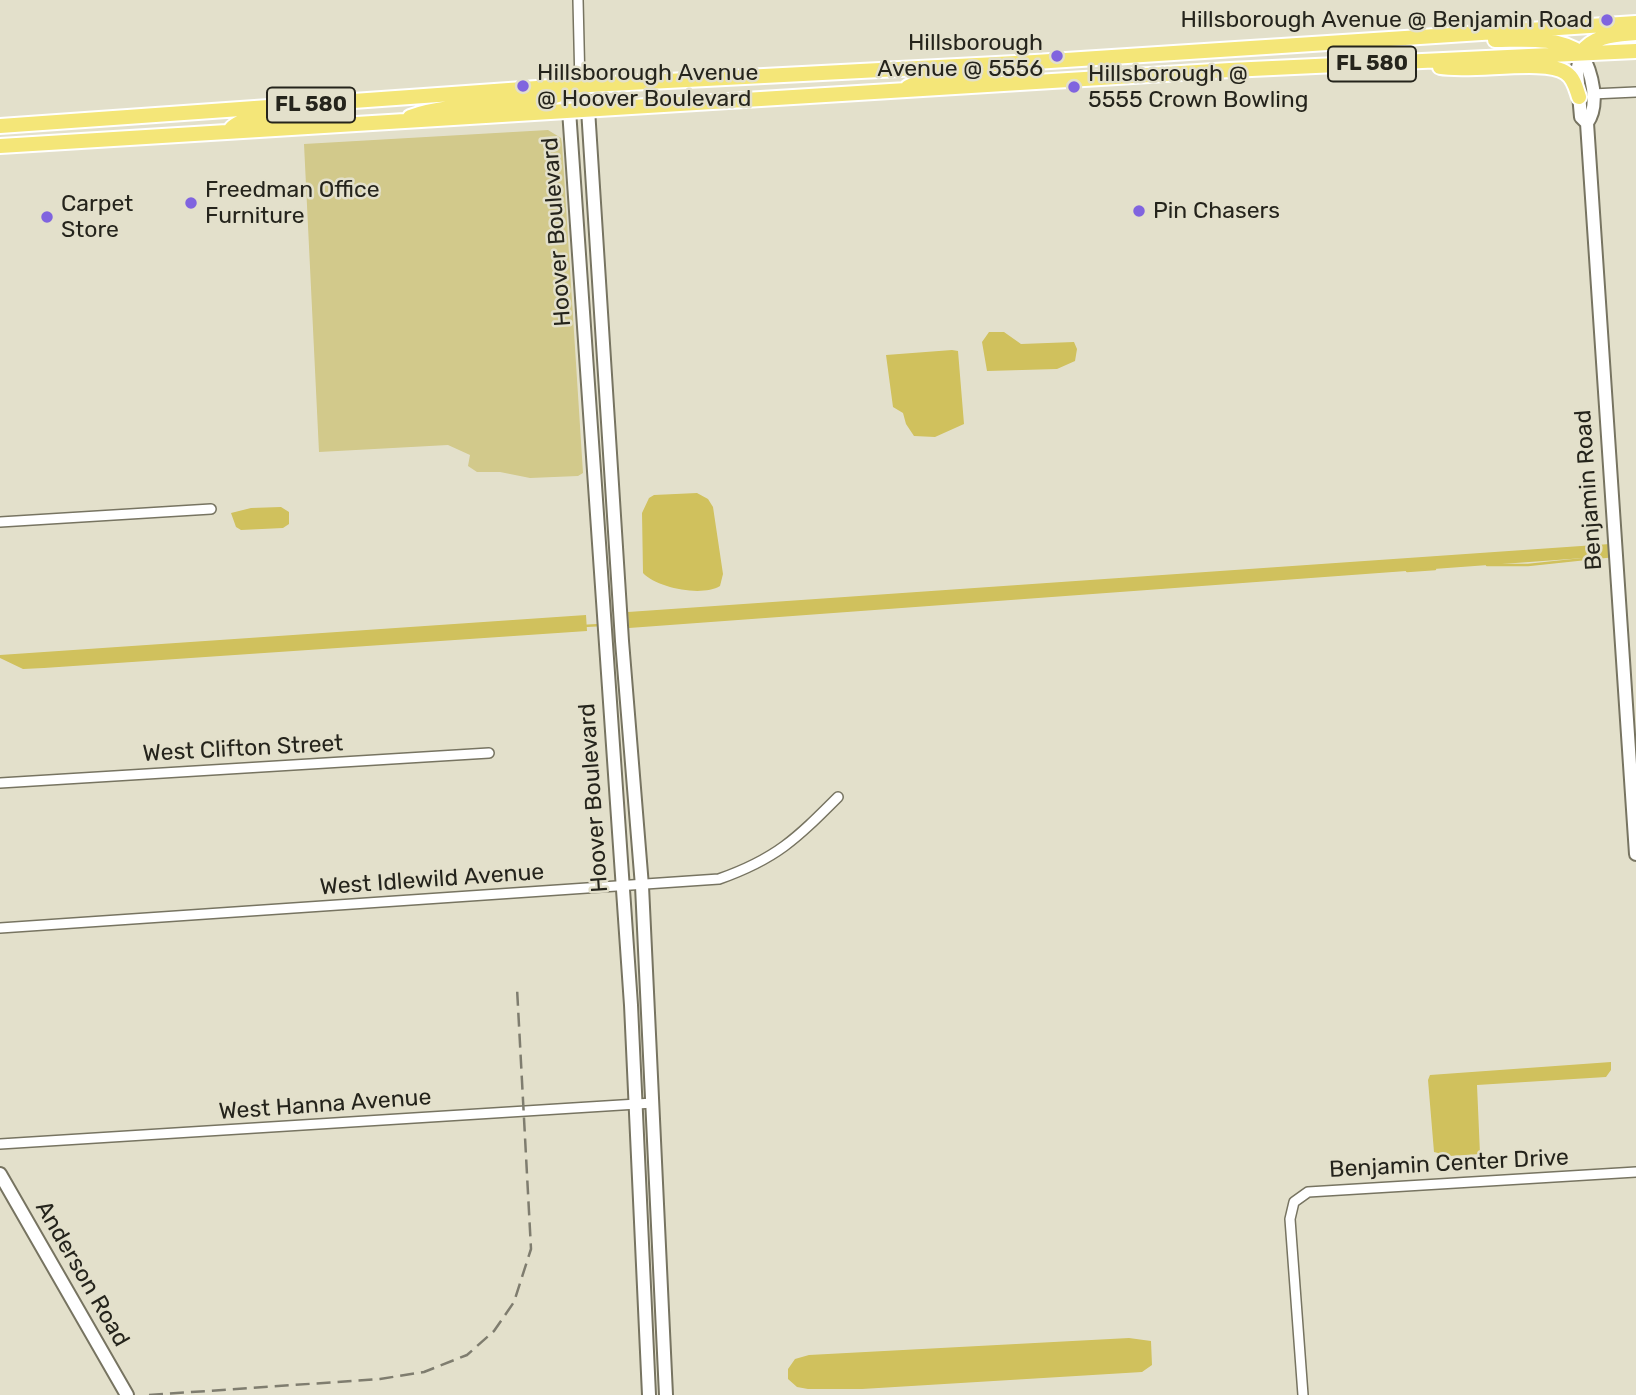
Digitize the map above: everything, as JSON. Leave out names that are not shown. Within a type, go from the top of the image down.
[{"type":"main road","name":"FL 580","points":[[0,126],[580,86],[1035,62],[1636,23]]},
{"type":"main road","points":[[1345,41],[1552,41],[1569,45],[1581,54],[1588,43],[1605,36],[1636,33]]},
{"type":"main road","points":[[1162,75],[1177,66],[1268,59],[1276,54],[1278,46]]},
{"type":"main road","name":"FL 580","points":[[0,146],[1162,75],[1635,51]]},
{"type":"main road","name":"Benjamin Road","points":[[1581,54],[1577,72],[1586,95],[1581,117],[1587,123],[1616,577],[1633,772],[1636,854]]},
{"type":"main road","points":[[904,90],[927,78],[1004,72],[1035,62]]},
{"type":"main road","points":[[1418,62],[1458,71],[1554,66],[1573,78],[1586,95]]},
{"type":"main road","name":"Hoover Boulevard","points":[[580,86],[588,109],[622,641],[642,886],[666,1395]]},
{"type":"main road","name":"Hoover Boulevard","points":[[580,86],[569,110],[604,603],[604,642],[620,887],[631,1005],[649,1395]]},
{"type":"main road","points":[[396,123],[435,108],[548,101],[580,86]]},
{"type":"main road","points":[[228,133],[236,124],[256,120],[334,115],[352,102]]},
{"type":"main road","name":"Anderson Road","points":[[0,1174],[127,1395]]},
{"type":"street","points":[[578,0],[580,86]]},
{"type":"street","points":[[1586,95],[1636,92]]},
{"type":"street","points":[[0,522],[211,509]]},
{"type":"street","name":"West Clifton Street","points":[[0,783],[489,753]]},
{"type":"street","name":"West Idlewild Avenue","points":[[0,928],[719,879],[750,868],[792,844],[838,797]]},
{"type":"street","name":"West Hanna Avenue","points":[[0,1144],[653,1103]]},
{"type":"street","name":"Benjamin Center Drive","points":[[1303,1395],[1290,1219],[1294,1202],[1308,1192],[1636,1172]]},
{"type":"shaded area","points":[[548,130],[561,138],[562,144],[583,473],[578,476],[530,478],[500,472],[477,472],[468,466],[470,455],[448,445],[319,452],[304,144]]},
{"type":"shaded area","points":[[989,332],[1004,332],[1021,344],[1074,342],[1077,349],[1075,361],[1057,369],[987,371],[982,342]]},
{"type":"shaded area","points":[[958,351],[964,424],[935,437],[914,436],[903,413],[893,407],[886,355]]},
{"type":"shaded area","points":[[697,493],[708,499],[713,507],[723,574],[720,586],[691,591],[658,583],[643,573],[642,513],[649,498],[654,495]]},
{"type":"shaded area","points":[[281,507],[289,512],[289,524],[283,528],[241,530],[236,527],[231,513],[251,508]]},
{"type":"shaded area","points":[[1610,544],[1611,556],[629,628],[628,612]]},
{"type":"shaded area","points":[[586,615],[587,631],[23,669],[0,658],[0,655]]},
{"type":"shaded area","points":[[1611,1062],[1611,1070],[1606,1077],[1477,1085],[1480,1154],[1450,1156],[1434,1152],[1428,1080],[1430,1075]]},
{"type":"shaded area","points":[[1129,1338],[1151,1341],[1152,1365],[1142,1372],[862,1389],[808,1389],[797,1387],[788,1379],[788,1369],[795,1359],[809,1355]]},
{"type":"waterway","points":[[1487,565],[1528,565],[1613,556]]},
{"type":"waterway","points":[[1407,571],[1435,569]]},
{"type":"waterway","points":[[583,626],[601,625]]},
{"type":"railway","points":[[149,1395],[380,1379],[424,1372],[467,1355],[494,1331],[514,1302],[531,1249],[517,988]]},
{"type":"place","name":"Hillsborough Avenue @ Benjamin Road","points":[[1607,20]]},
{"type":"place","name":"Hillsborough Avenue @ 5556","points":[[1057,56]]},
{"type":"place","name":"Hillsborough Avenue @ Hoover Boulevard","points":[[523,86]]},
{"type":"place","name":"Hillsborough @ 5555 Crown Bowling","points":[[1074,87]]},
{"type":"place","name":"Freedman Office Furniture","points":[[191,203]]},
{"type":"place","name":"Pin Chasers","points":[[1139,211]]},
{"type":"place","name":"Carpet Store","points":[[47,217]]}]
